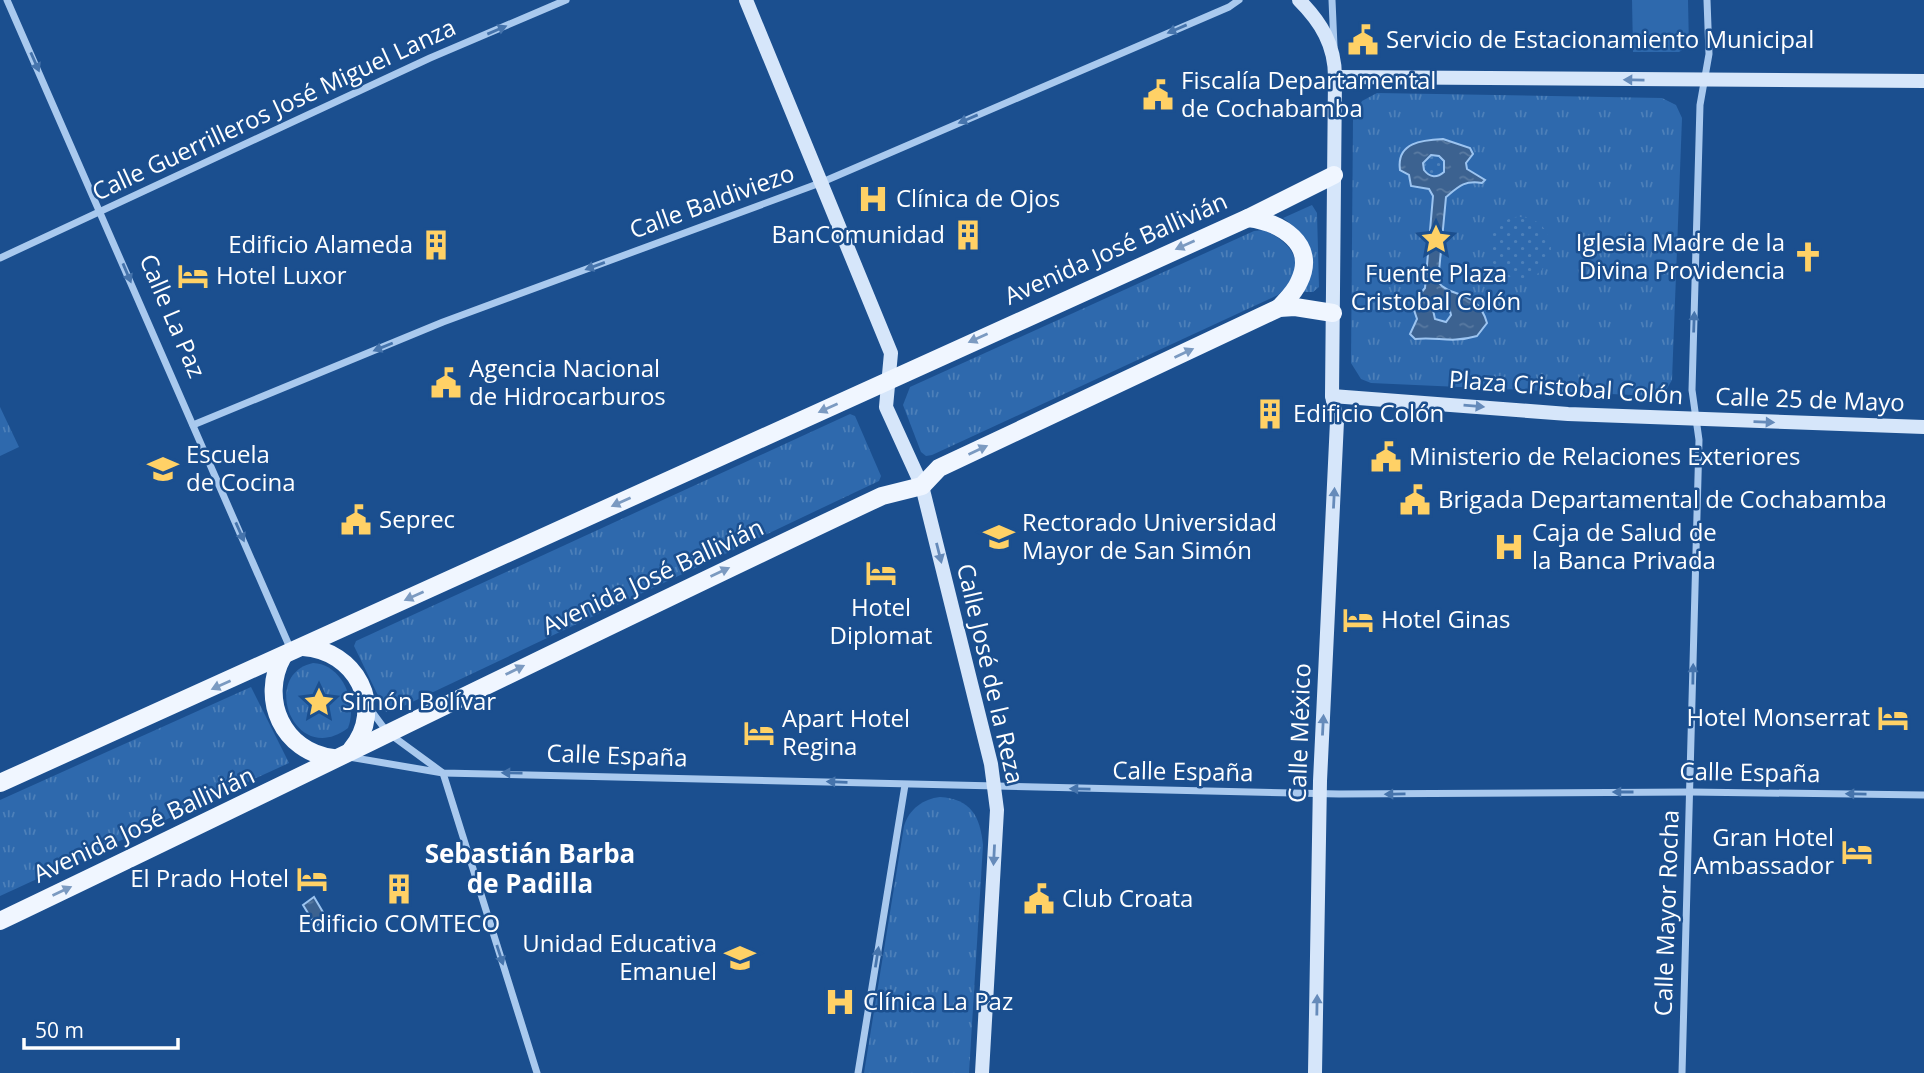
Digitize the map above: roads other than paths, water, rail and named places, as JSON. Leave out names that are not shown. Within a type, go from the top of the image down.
[{"type":"main road","name":"Calle José de la Reza","points":[[746,0],[891,353],[886,407],[922,486],[996,786],[982,1073]]},
{"type":"main road","points":[[1299,0],[1322,27],[1335,58],[1332,396]]},
{"type":"main road","points":[[1335,77],[1924,81]]},
{"type":"main road","name":"Avenida José Ballivián","points":[[0,783],[889,378],[1248,218],[1334,176]]},
{"type":"main road","points":[[1248,218],[1280,226],[1293,235],[1303,253],[1299,283],[1279,308]]},
{"type":"main road","name":"Avenida José Ballivián","points":[[0,921],[284,785],[340,754],[882,496],[922,486],[939,468],[1279,308],[1296,307],[1333,313]]},
{"type":"main road","name":"Plaza Cristobal Colón","points":[[1332,396],[1568,414],[1696,420]]},
{"type":"main road","name":"Calle México","points":[[1315,1073],[1320,794],[1337,421],[1332,396]]},
{"type":"main road","name":"Calle 25 de Mayo","points":[[1696,420],[1924,427]]},
{"type":"main road","points":[[293,651],[333,652],[346,662],[358,682],[366,704],[363,731],[340,754],[304,751],[291,740],[280,720],[272,683],[293,651]]},
{"type":"street","name":"Calle La Paz","points":[[7,0],[293,651]]},
{"type":"street","name":"Calle Guerrilleros José Miguel Lanza","points":[[0,258],[430,58],[566,0]]},
{"type":"street","name":"Calle Baldiviezo","points":[[192,425],[443,322],[820,183],[1229,7],[1238,0]]},
{"type":"street","points":[[1332,0],[1335,58]]},
{"type":"street","name":"Plaza Cristobal Colón","points":[[1696,420],[1692,390],[1703,81],[1709,54],[1707,0]]},
{"type":"street","name":"Calle Mayor Rocha","points":[[1682,1073],[1699,440],[1696,420]]},
{"type":"street","points":[[366,704],[387,732],[443,773],[537,1073]]},
{"type":"street","points":[[340,754],[443,773]]},
{"type":"street","name":"Calle España","points":[[443,773],[1320,794],[1691,792],[1924,795]]},
{"type":"street","points":[[858,1073],[905,785]]},
{"type":"water","name":"Fuente Plaza Cristobal Colón","points":[[1443,139],[1470,148],[1473,154],[1466,163],[1467,169],[1485,180],[1482,183],[1462,185],[1446,197],[1438,282],[1477,304],[1487,323],[1477,336],[1451,340],[1415,339],[1410,334],[1417,319],[1412,304],[1425,288],[1433,196],[1429,189],[1411,186],[1409,175],[1400,170],[1400,161],[1402,153],[1412,144]],"holes":[[[1431,155],[1439,156],[1444,161],[1444,172],[1439,175],[1431,176],[1424,170],[1423,163]],[[1444,305],[1449,307],[1451,315],[1446,322],[1435,319],[1433,310]]]},
{"type":"water","points":[[314,897],[327,919],[316,926],[303,905]]},
{"type":"place","name":"Servicio de Estacionamiento Municipal","points":[[1363,40]]},
{"type":"place","name":"Fiscalía Departamental de Cochabamba","points":[[1158,95]]},
{"type":"place","name":"Clínica de Ojos","points":[[873,199]]},
{"type":"place","name":"BanComunidad","points":[[968,235]]},
{"type":"place","name":"Fuente Plaza Cristobal Colón","points":[[1436,239]]},
{"type":"place","name":"Edificio Alameda","points":[[436,245]]},
{"type":"place","name":"Iglesia Madre de la Divina Providencia","points":[[1808,257]]},
{"type":"place","name":"Hotel Luxor","points":[[193,276]]},
{"type":"place","name":"Agencia Nacional de Hidrocarburos","points":[[446,383]]},
{"type":"place","name":"Edificio Colón","points":[[1270,414]]},
{"type":"place","name":"Ministerio de Relaciones Exteriores","points":[[1386,457]]},
{"type":"place","name":"Escuela de Cocina","points":[[163,469]]},
{"type":"place","name":"Brigada Departamental de Cochabamba","points":[[1415,500]]},
{"type":"place","name":"Seprec","points":[[356,520]]},
{"type":"place","name":"Rectorado Universidad Mayor de San Simón","points":[[999,537]]},
{"type":"place","name":"Caja de Salud de la Banca Privada","points":[[1509,547]]},
{"type":"place","name":"Hotel Diplomat","points":[[881,573]]},
{"type":"place","name":"Hotel Ginas","points":[[1358,620]]},
{"type":"place","name":"Simón Bolívar","points":[[319,702]]},
{"type":"place","name":"Hotel Monserrat","points":[[1893,718]]},
{"type":"place","name":"Apart Hotel Regina","points":[[759,733]]},
{"type":"place","name":"Gran Hotel Ambassador","points":[[1857,852]]},
{"type":"place","name":"El Prado Hotel","points":[[312,879]]},
{"type":"place","name":"Edificio COMTECO","points":[[399,889]]},
{"type":"place","name":"Club Croata","points":[[1039,899]]},
{"type":"place","name":"Unidad Educativa Emanuel","points":[[740,958]]},
{"type":"place","name":"Clínica La Paz","points":[[840,1002]]},
{"type":"district","name":"Sebastián Barba de Padilla","points":[[530,869]]}]
